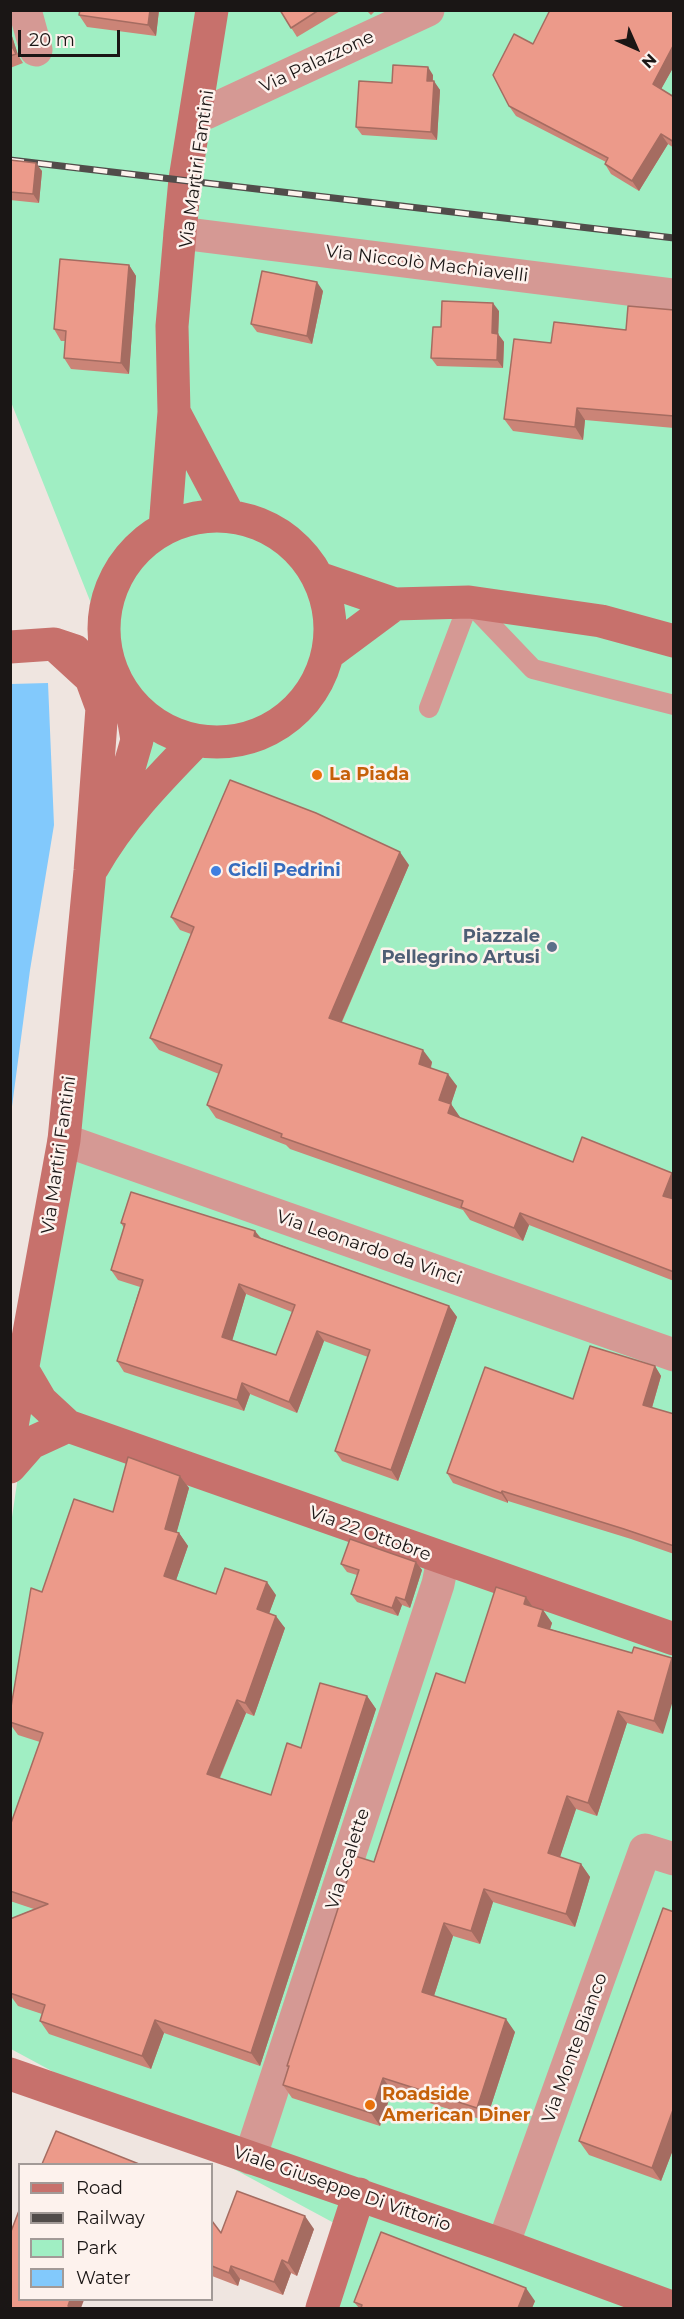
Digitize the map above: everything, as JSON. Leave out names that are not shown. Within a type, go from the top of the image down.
[{"type":"street","points":[[25,10],[36,50]]},
{"type":"street","name":"Via Martiri Fantini","points":[[184,233],[185,179],[212,10]]},
{"type":"street","name":"Via Martiri Fantini","points":[[165,528],[174,412],[172,326],[184,233],[206,113],[217,10]]},
{"type":"street","name":"Via Palazzone","points":[[206,113],[428,10]]},
{"type":"street","name":"Via Niccolò Machiavelli","points":[[184,233],[674,295]]},
{"type":"street","points":[[174,412],[229,516]]},
{"type":"street","points":[[229,516],[266,526],[297,547],[319,578],[330,614],[328,652],[316,686],[295,713],[265,733],[231,742],[196,741],[160,728],[131,704],[117,684],[108,663],[104,637],[105,612],[116,578],[137,549],[165,528],[196,518],[229,516]]},
{"type":"street","points":[[319,578],[395,604],[469,602],[601,621],[674,640]]},
{"type":"street","points":[[328,652],[395,604]]},
{"type":"street","points":[[54,644],[105,612]]},
{"type":"street","points":[[54,644],[91,678],[102,708],[90,871]]},
{"type":"street","points":[[10,647],[54,644],[108,663]]},
{"type":"street","points":[[108,839],[137,740],[131,704]]},
{"type":"street","points":[[108,839],[157,780],[196,741]]},
{"type":"street","name":"Via Martiri Fantini","points":[[10,1437],[24,1372],[64,1140],[90,871],[108,839]]},
{"type":"street","name":"Via Leonardo da Vinci","points":[[64,1140],[674,1355]]},
{"type":"street","name":"Via 22 Ottobre","points":[[24,1372],[41,1401],[68,1426],[443,1560],[674,1639]]},
{"type":"street","points":[[10,1467],[31,1443],[68,1426]]},
{"type":"street","name":"Via Scalette","points":[[250,2158],[438,1584],[443,1560]]},
{"type":"street","name":"Via Monte Bianco","points":[[503,2245],[659,1855]]},
{"type":"street","name":"Viale Giuseppe Di Vittorio","points":[[10,2074],[359,2194],[674,2308]]},
{"type":"street","points":[[322,2308],[359,2194]]},
{"type":"lane","points":[[429,708],[469,602],[533,669],[674,705]]},
{"type":"green space","points":[[11,11],[673,11],[673,2308],[320,2308],[347,2230],[11,2049],[11,1524],[131,704],[11,402]]},
{"type":"water","points":[[48,683],[54,825],[30,970],[11,1114],[11,684]]},
{"type":"building","points":[[80,10],[150,10],[148,25],[79,15]]},
{"type":"building","points":[[280,10],[319,10],[291,28]]},
{"type":"building","points":[[550,10],[674,10],[674,44],[653,84],[674,97],[674,142],[661,134],[632,181],[605,164],[608,158],[509,106],[493,75],[514,34],[533,44]]},
{"type":"building","points":[[10,43],[16,54],[10,56]]},
{"type":"building","points":[[393,65],[428,67],[427,81],[434,81],[431,132],[356,127],[359,81],[392,83]]},
{"type":"building","points":[[10,160],[36,163],[33,194],[10,192]]},
{"type":"building","points":[[60,259],[129,265],[121,363],[64,358],[66,331],[54,329]]},
{"type":"building","points":[[262,271],[317,282],[307,336],[251,324]]},
{"type":"building","points":[[442,301],[493,303],[492,333],[498,334],[497,360],[431,358],[433,327],[441,327]]},
{"type":"building","points":[[628,306],[674,310],[674,416],[577,408],[575,427],[504,419],[514,339],[551,343],[554,322],[626,330]]},
{"type":"building","points":[[230,780],[316,813],[400,852],[329,1018],[423,1050],[419,1064],[448,1074],[439,1100],[451,1104],[448,1113],[573,1162],[582,1137],[672,1173],[663,1196],[674,1199],[674,1272],[520,1213],[514,1228],[461,1207],[463,1201],[281,1137],[282,1134],[207,1105],[222,1065],[150,1038],[194,927],[171,917]]},
{"type":"building","points":[[131,1192],[255,1231],[254,1236],[449,1306],[391,1470],[335,1451],[370,1350],[317,1331],[289,1402],[242,1383],[237,1400],[117,1361],[143,1280],[111,1270],[125,1224],[121,1223]],"holes":[[[239,1284],[295,1305],[276,1355],[222,1337]]]},
{"type":"building","points":[[590,1346],[655,1366],[643,1405],[674,1414],[674,1546],[502,1491],[501,1493],[447,1473],[485,1367],[573,1399]]},
{"type":"building","points":[[128,1457],[180,1476],[165,1529],[179,1533],[164,1576],[216,1594],[225,1568],[267,1582],[257,1609],[276,1616],[245,1703],[237,1700],[207,1774],[271,1795],[287,1743],[301,1748],[320,1683],[367,1696],[251,2053],[155,2020],[142,2056],[40,2021],[45,2005],[10,1993],[10,1919],[48,1904],[10,1891],[10,1826],[43,1733],[10,1722],[31,1588],[42,1592],[74,1499],[113,1512]]},
{"type":"building","points":[[350,1539],[416,1562],[405,1600],[396,1597],[392,1608],[351,1594],[359,1570],[341,1564]]},
{"type":"building","points":[[496,1587],[526,1597],[524,1604],[543,1610],[538,1626],[632,1653],[634,1647],[672,1658],[654,1721],[618,1711],[588,1803],[567,1796],[548,1853],[581,1864],[566,1914],[484,1889],[471,1931],[444,1923],[422,1992],[506,2019],[477,2108],[383,2078],[371,2113],[283,2085],[289,2066],[287,2066],[355,1856],[374,1862],[436,1673],[465,1683]]},
{"type":"building","points":[[663,1908],[674,1912],[674,2107],[652,2168],[579,2141]]},
{"type":"building","points":[[56,2131],[136,2163],[42,2163]]},
{"type":"building","points":[[237,2191],[305,2216],[288,2263],[282,2260],[274,2282],[231,2266],[229,2273],[213,2266],[213,2222],[221,2233]]},
{"type":"building","points":[[18,2213],[18,2301],[70,2301],[68,2306],[74,2308],[10,2308],[10,2234]]},
{"type":"building","points":[[381,2232],[526,2288],[518,2308],[361,2308],[362,2305],[354,2302]]},
{"type":"railway","points":[[10,160],[674,238]]},
{"type":"place","name":"La Piada","points":[[317,775]]},
{"type":"place","name":"Cicli Pedrini","points":[[216,871]]},
{"type":"place","name":"Piazzale Pellegrino Artusi","points":[[552,947]]},
{"type":"place","name":"Roadside American Diner","points":[[370,2105]]}]
